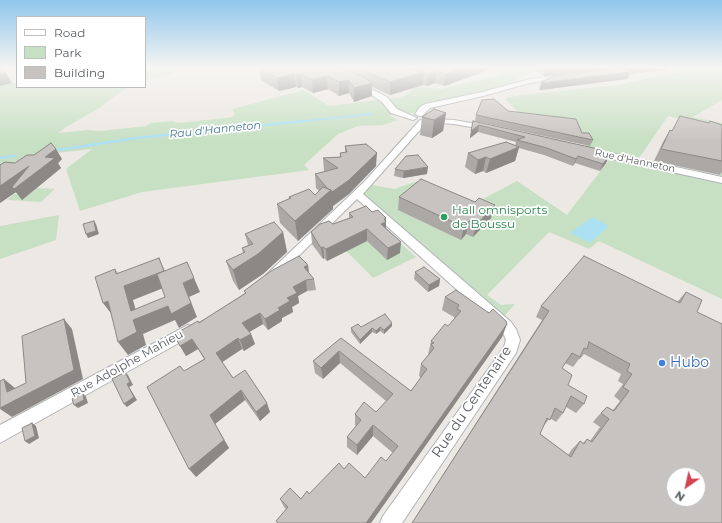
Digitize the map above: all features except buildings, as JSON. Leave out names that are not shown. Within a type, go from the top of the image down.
[{"type":"street","points":[[370,91],[384,99],[394,111],[499,130]]},
{"type":"street","points":[[427,117],[423,110],[428,106],[492,91]]},
{"type":"street","points":[[264,281],[322,228],[356,194],[427,117],[444,103]]},
{"type":"street","name":"Rue d'Hanneton","points":[[582,149],[722,180]]},
{"type":"street","name":"Rue du Centenaire","points":[[356,194],[506,326],[511,333],[513,340],[511,349],[390,523]]},
{"type":"street","name":"Rue Adolphe Mahieu","points":[[0,434],[196,327]]},
{"type":"green space","points":[[0,91],[121,91],[101,107],[58,133],[89,130],[100,131],[146,126],[151,123],[172,121],[178,123],[232,117],[235,114],[232,109],[299,91],[306,91],[329,106],[401,97],[411,92],[488,91],[444,103],[414,113],[390,115],[398,120],[383,125],[358,126],[338,134],[304,165],[309,170],[142,192],[80,211],[66,169],[92,149],[29,156],[21,162],[0,165]]},
{"type":"green space","points":[[556,91],[722,91],[722,100],[693,117],[722,123],[722,131],[668,116],[637,161],[720,179],[722,166],[722,299],[599,241],[589,249],[549,232],[487,295],[501,305],[515,304],[500,321],[357,194],[367,184],[394,189],[421,180],[477,202],[517,181],[567,215],[612,156],[589,151],[577,124],[525,119],[506,100],[506,98]]},
{"type":"green space","points":[[37,188],[55,189],[41,202],[7,200],[14,194],[28,195]]},
{"type":"green space","points":[[59,215],[56,240],[0,259],[0,226]]},
{"type":"green space","points":[[388,232],[416,257],[373,278],[346,251]]},
{"type":"water","points":[[593,217],[609,226],[590,243],[570,233]]},
{"type":"waterway","name":"Rau d'Hanneton","points":[[295,122],[372,114]]},
{"type":"waterway","name":"Rau d'Hanneton","points":[[58,150],[136,138],[304,121]]},
{"type":"waterway","name":"Rau d'Hanneton","points":[[0,158],[15,156]]},
{"type":"place","name":"Hall omnisports de Boussu","points":[[444,217]]},
{"type":"place","name":"Hubo","points":[[662,363]]}]
